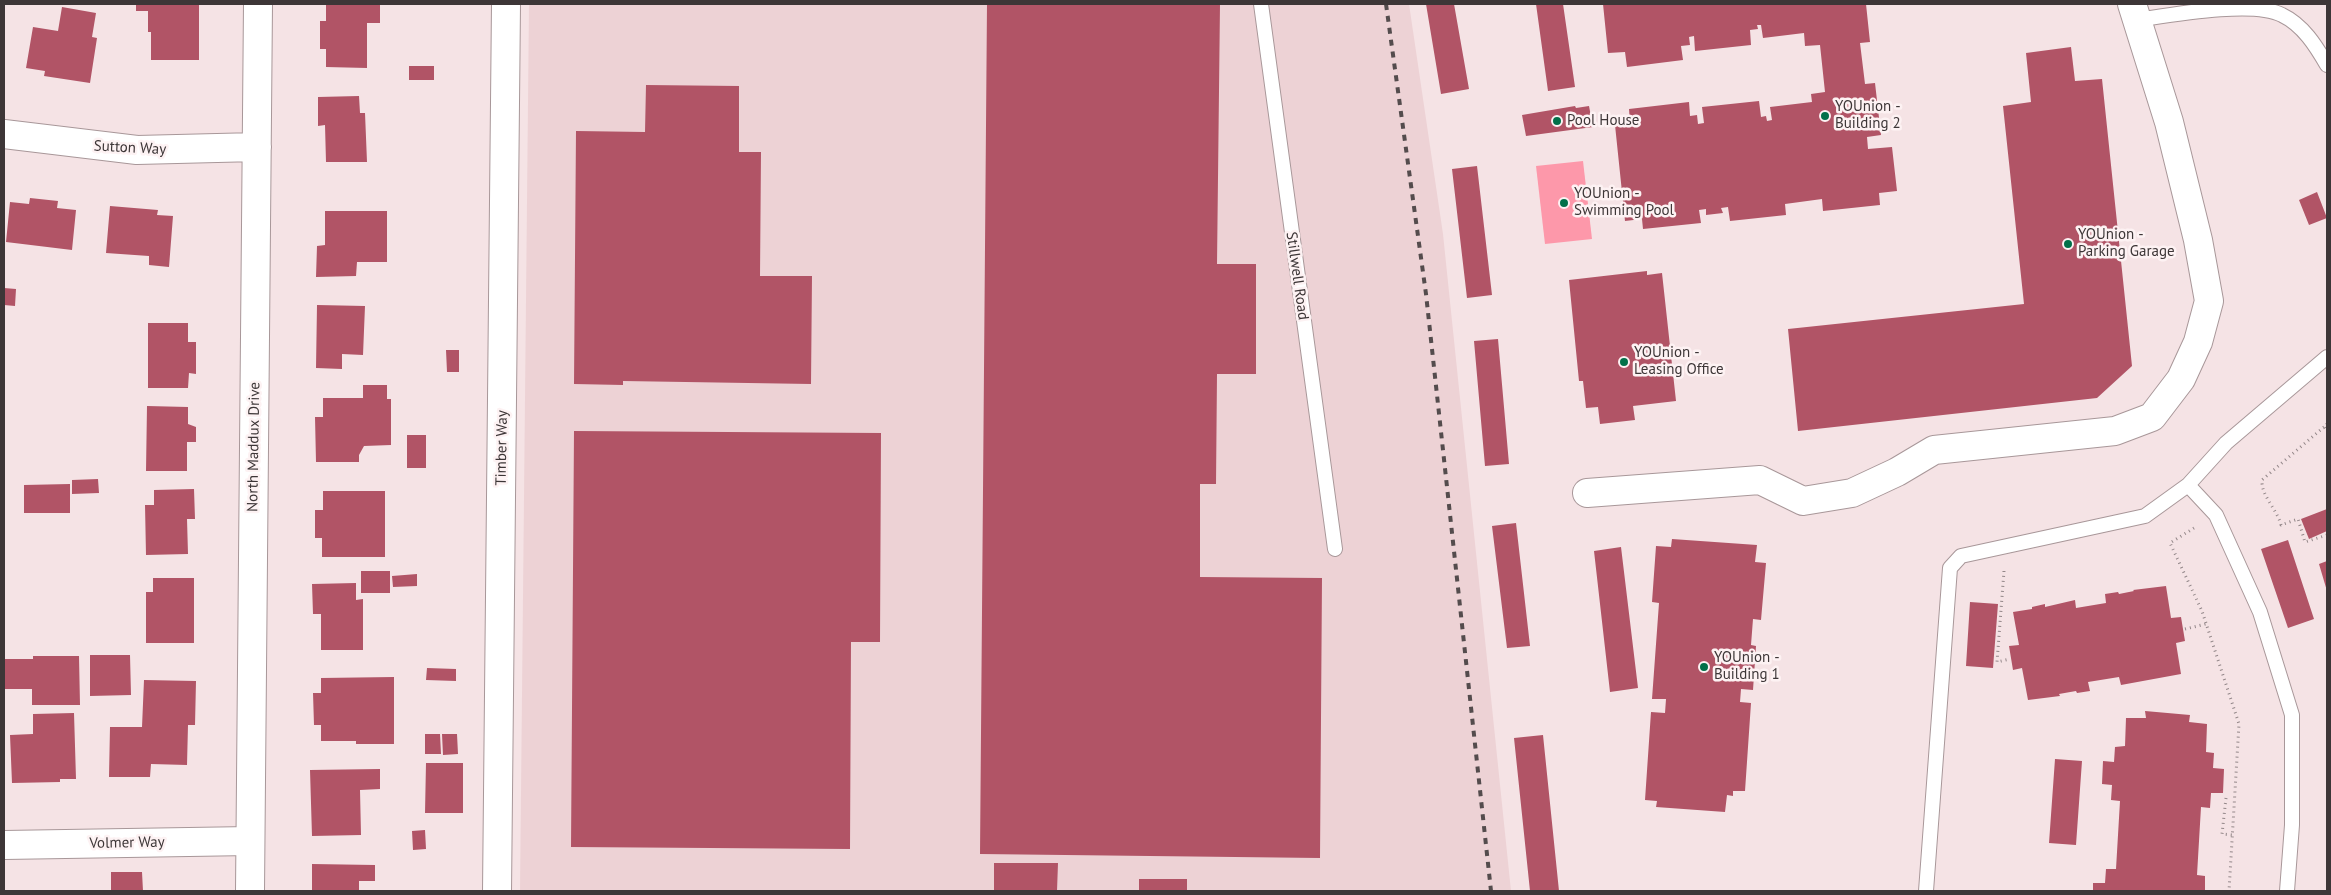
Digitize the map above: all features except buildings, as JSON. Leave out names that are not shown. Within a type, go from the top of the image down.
[{"type":"street","name":"North Maddux Drive","points":[[250,891],[258,4]]},
{"type":"street","name":"Timber Way","points":[[497,891],[506,4]]},
{"type":"street","points":[[1587,493],[1760,480],[1803,501],[1852,493],[1898,472],[1934,450],[2115,430],[2152,416],[2181,379],[2198,342],[2209,301],[2198,240],[2178,156],[2158,82],[2135,12]]},
{"type":"street","name":"Sutton Way","points":[[4,134],[137,150],[257,147]]},
{"type":"street","name":"Volmer Way","points":[[4,845],[250,841]]},
{"type":"lane","name":"Stillwell Road","points":[[1261,4],[1334,549]]},
{"type":"lane","points":[[2135,12],[2240,9],[2281,14],[2299,27],[2316,46],[2327,65]]},
{"type":"lane","points":[[1926,891],[1950,568],[1961,556],[2145,516],[2188,485],[2226,443],[2327,356]]},
{"type":"lane","points":[[2188,485],[2216,515],[2260,612],[2292,715],[2292,825],[2287,891]]},
{"type":"path","points":[[2327,431],[2326,426],[2262,480],[2261,487],[2279,517],[2281,525],[2298,518],[2305,542],[2327,535]]},
{"type":"path","points":[[2216,515],[2170,543],[2206,624],[2239,724],[2229,891]]},
{"type":"path","points":[[2006,546],[1997,662],[2010,659]]},
{"type":"path","points":[[2185,629],[2206,624]]},
{"type":"path","points":[[2226,798],[2222,834],[2233,835]]},
{"type":"shaded area","points":[[529,4],[1409,4],[1443,234],[1511,891],[520,891]]},
{"type":"shaded area","name":"YOUnion - Swimming Pool","points":[[1583,161],[1592,239],[1545,244],[1536,166]]},
{"type":"railway","points":[[1386,4],[1426,294],[1491,891]]},
{"type":"place","name":"YOUnion - Building 2","points":[[1825,116]]},
{"type":"place","name":"Pool House","points":[[1557,121]]},
{"type":"place","name":"YOUnion - Swimming Pool","points":[[1564,203]]},
{"type":"place","name":"YOUnion - Parking Garage","points":[[2068,244]]},
{"type":"place","name":"YOUnion - Leasing Office","points":[[1624,362]]},
{"type":"place","name":"YOUnion - Building 1","points":[[1704,667]]}]
